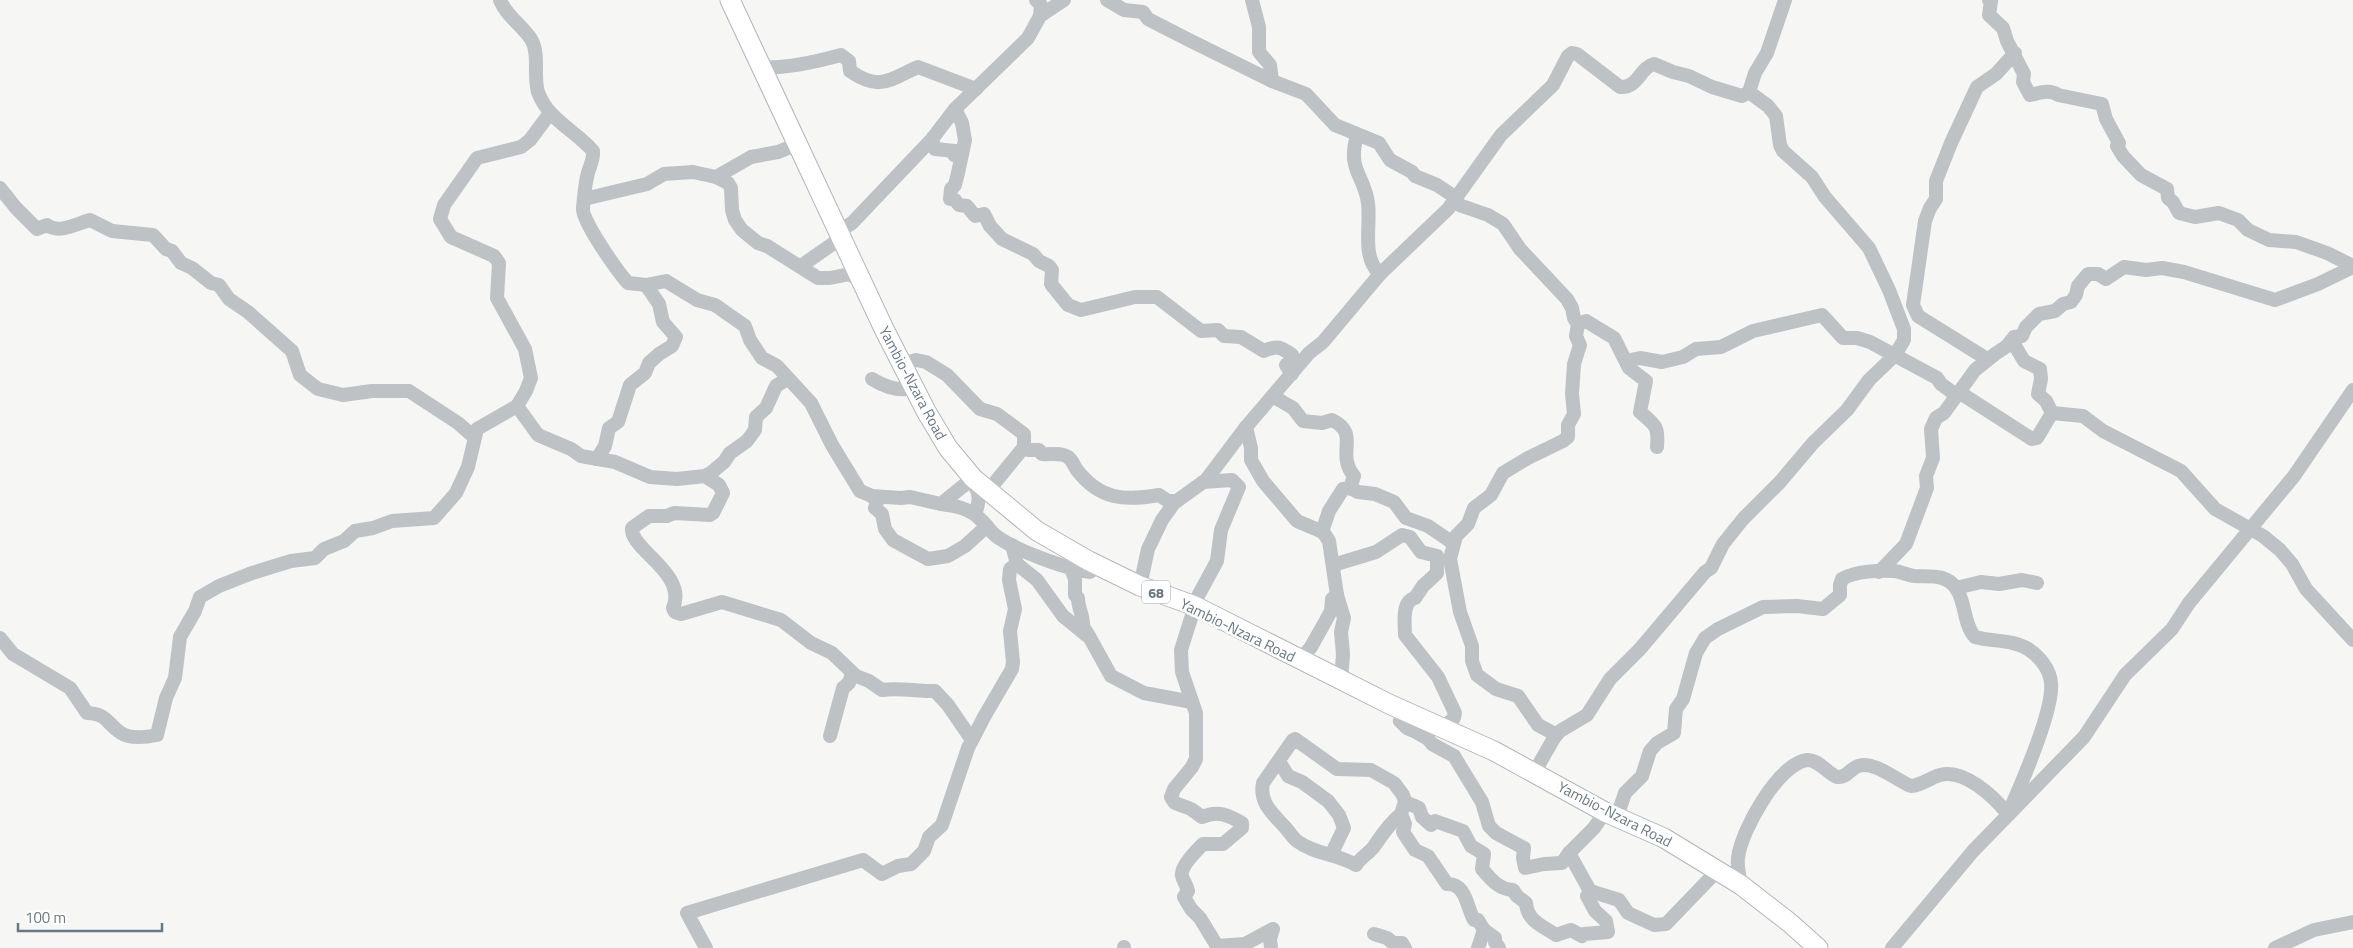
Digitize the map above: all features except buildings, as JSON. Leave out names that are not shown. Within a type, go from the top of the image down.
[{"type":"main road","name":"Yambio-Nzara Road","points":[[730,0],[862,282],[914,388],[948,448],[971,479],[1037,531],[1053,541],[1070,562],[1099,565],[1140,586],[1194,606],[1299,661],[1442,729],[1494,751],[1611,815],[1664,838],[1741,885],[1790,923],[1818,948]]},
{"type":"street","points":[[500,0],[507,14],[531,39],[535,53],[538,91],[550,113],[593,151],[583,214],[616,269],[628,283],[646,285],[666,281],[697,300],[715,305],[745,326],[750,340],[762,358],[777,366],[787,379],[811,402],[832,444],[860,491],[872,496],[901,498],[910,496],[964,508],[975,514],[998,537],[1012,545],[1041,557],[1070,562],[1075,579],[1074,589],[1078,598],[1078,608],[1084,617],[1082,627],[1111,676],[1144,693],[1192,702]]},
{"type":"street","points":[[801,266],[840,235],[932,139],[955,109],[1028,38],[1040,16],[1041,6],[1036,0]]},
{"type":"street","points":[[1040,16],[1064,0]]},
{"type":"street","points":[[1107,0],[1128,12],[1145,6],[1151,20],[1272,81],[1306,94],[1335,125],[1379,143],[1390,160],[1412,172],[1415,176],[1437,185],[1455,197],[1455,200],[1462,206],[1488,215],[1503,224],[1520,249],[1567,298],[1578,324],[1576,336],[1580,346],[1574,364],[1572,394],[1574,414],[1568,425],[1568,437],[1505,471],[1491,495],[1474,508],[1468,524],[1456,536],[1451,553],[1451,570],[1462,618],[1472,646],[1474,672],[1491,686],[1518,696],[1538,726],[1555,734],[1554,738]]},
{"type":"street","points":[[1252,0],[1259,27],[1259,52],[1270,65],[1272,81]]},
{"type":"street","points":[[1140,586],[1148,549],[1162,520],[1176,501],[1203,482],[1246,427],[1309,353],[1323,342],[1380,274],[1455,200],[1501,135],[1551,88],[1565,60],[1572,53],[1577,54],[1620,87],[1634,83],[1649,65],[1654,64],[1689,76],[1712,87],[1742,96],[1749,92],[1751,82],[1767,52],[1785,0]]},
{"type":"street","points":[[1989,0],[1991,1],[1989,16],[2003,28],[2007,42],[2015,53],[2024,74],[2023,82],[2030,95],[2044,91],[2054,92],[2058,95],[2102,104],[2106,119],[2119,143],[2117,146],[2123,156],[2141,174],[2167,189],[2168,198],[2181,214],[2201,217],[2218,213],[2238,220],[2248,230],[2269,240],[2296,242],[2327,253],[2353,266]]},
{"type":"street","points":[[1987,359],[1918,316],[1913,305],[1926,221],[1930,208],[1937,196],[1934,188],[1951,143],[1977,87],[1996,74],[2015,53]]},
{"type":"street","points":[[761,66],[772,68],[784,64],[806,63],[841,55],[849,61],[850,71],[871,81],[882,83],[894,80],[918,67],[976,88]]},
{"type":"street","points":[[1534,773],[1554,738],[1560,731],[1587,715],[1610,679],[1634,656],[1705,572],[1711,568],[1723,544],[1743,519],[1780,482],[1813,443],[1847,410],[1869,380],[1895,355],[1904,340],[1904,329],[1889,290],[1869,248],[1825,198],[1812,177],[1783,151],[1780,145],[1776,116],[1768,106],[1749,92]]},
{"type":"street","points":[[955,109],[962,123],[965,140],[955,185],[951,188],[950,199],[955,200],[959,205],[966,206],[975,216],[984,214],[990,226],[1002,240],[1033,254],[1039,261],[1049,266],[1052,270],[1051,284],[1068,305],[1081,310],[1135,298],[1157,297],[1201,331],[1218,330],[1224,336],[1241,337],[1264,351],[1274,347],[1282,347],[1292,355],[1291,361],[1286,365],[1292,374]]},
{"type":"street","points":[[0,638],[13,654],[70,688],[87,713],[96,713],[107,718],[121,733],[144,737],[157,734],[166,698],[176,678],[180,637],[200,597],[219,586],[252,573],[291,561],[315,558],[324,549],[344,541],[355,530],[373,528],[392,521],[434,518],[456,494],[468,467],[476,429],[517,406],[531,378],[525,348],[497,298],[499,263],[494,256],[451,237],[440,219],[440,213],[477,158],[521,147],[530,140],[550,113]]},
{"type":"street","points":[[1356,135],[1354,158],[1357,175],[1368,199],[1370,257],[1372,265],[1380,274]]},
{"type":"street","points":[[932,139],[935,149],[952,150],[955,151],[954,154],[960,156]]},
{"type":"street","points":[[716,177],[751,157],[771,154],[798,144]]},
{"type":"street","points":[[584,200],[647,184],[664,174],[693,172],[716,177],[728,183],[732,188],[732,210],[742,230],[758,243],[768,246],[818,278],[850,274],[862,282]]},
{"type":"street","points":[[0,188],[16,208],[37,229],[47,225],[52,229],[67,228],[90,220],[112,231],[153,235],[166,249],[172,251],[181,263],[192,268],[211,283],[218,284],[229,299],[292,351],[300,375],[318,389],[343,395],[372,391],[409,391],[458,422],[474,437]]},
{"type":"street","points":[[2007,346],[2014,337],[2022,336],[2026,327],[2039,314],[2055,311],[2064,304],[2071,302],[2076,295],[2078,286],[2088,274],[2098,274],[2106,279],[2124,267],[2146,270],[2162,268],[2184,272],[2275,300],[2324,281],[2353,266]]},
{"type":"street","points":[[597,459],[605,446],[609,428],[618,422],[630,386],[645,373],[654,358],[672,346],[676,337],[662,322],[659,304],[646,285]]},
{"type":"street","points":[[1626,361],[1640,358],[1662,362],[1683,357],[1696,349],[1722,347],[1753,331],[1820,315],[1826,318],[1843,338],[1861,339],[1895,355],[1937,378],[1941,384],[1958,395],[1965,396],[2032,438],[2037,438],[2041,434],[2052,413]]},
{"type":"street","points":[[1578,324],[1586,320],[1610,336],[1629,368],[1646,381],[1640,412],[1654,423],[1657,429],[1657,447]]},
{"type":"street","points":[[1879,572],[1906,544],[1927,488],[1926,476],[1933,458],[1931,429],[1936,418],[1944,413],[1975,370],[1987,359],[2007,346],[2014,344],[2024,361],[2040,369],[2038,394],[2046,401],[2052,413]]},
{"type":"street","points":[[902,364],[916,360],[926,362],[947,375],[980,409],[997,414],[1024,434],[1024,447],[988,491]]},
{"type":"street","points":[[517,406],[538,435],[571,449],[581,456],[615,462],[650,477],[677,479],[705,476],[724,462],[730,453],[747,441],[756,430],[756,417],[766,408],[776,386],[787,379]]},
{"type":"street","points":[[872,379],[884,387],[907,390],[914,388]]},
{"type":"street","points":[[1892,948],[1973,851],[2084,737],[2124,675],[2172,629],[2189,604],[2248,529],[2294,476],[2353,390]]},
{"type":"street","points":[[1274,396],[1293,408],[1303,421],[1322,423],[1332,420],[1344,427],[1347,432],[1345,461],[1354,476],[1350,488]]},
{"type":"street","points":[[2052,413],[2083,416],[2104,431],[2181,471],[2215,509],[2263,536],[2280,550],[2313,597],[2353,640]]},
{"type":"street","points":[[1246,427],[1251,448],[1251,460],[1263,481],[1298,521],[1322,532],[1329,542],[1337,595],[1344,618],[1341,632],[1343,654],[1341,681]]},
{"type":"street","points":[[1024,447],[1028,450],[1039,450],[1042,454],[1060,454],[1068,457],[1077,470],[1101,493],[1119,498],[1159,495],[1168,501],[1176,501]]},
{"type":"street","points":[[705,476],[719,485],[723,493],[713,513],[649,516],[632,528],[634,539],[661,566],[673,586],[676,602],[673,608],[675,612],[685,613],[722,602],[743,610],[781,620],[810,643],[832,653],[852,673],[882,690],[903,688],[920,692],[936,692],[948,705],[972,740]]},
{"type":"street","points":[[941,504],[971,479],[980,500],[975,514]]},
{"type":"street","points":[[1203,482],[1232,480],[1239,487],[1221,530],[1216,561],[1194,606],[1181,650],[1182,672],[1196,713],[1196,758],[1192,768],[1174,789],[1171,797],[1174,803],[1191,809],[1202,817],[1221,813],[1229,815],[1242,823],[1242,828],[1223,844],[1203,844],[1190,861],[1183,866],[1181,870],[1182,877],[1188,890],[1184,897],[1191,909],[1200,918],[1217,946],[1244,944],[1273,929],[1270,939],[1271,948]]},
{"type":"street","points":[[1322,532],[1329,511],[1343,489],[1350,488],[1358,492],[1375,494],[1394,502],[1406,518],[1410,537],[1421,552],[1438,558],[1435,566],[1437,573],[1423,586],[1415,598],[1410,599],[1406,604],[1405,636],[1438,676],[1455,713],[1454,718],[1442,729]]},
{"type":"street","points":[[872,496],[877,502],[876,508],[882,514],[885,529],[893,540],[928,559],[948,556],[965,546],[987,526]]},
{"type":"street","points":[[1406,518],[1428,526],[1453,543]]},
{"type":"street","points":[[1333,565],[1376,552],[1402,535],[1410,537]]},
{"type":"street","points":[[1037,580],[1036,571],[1041,557],[1048,551],[1053,541]]},
{"type":"street","points":[[1012,545],[1017,564],[1037,580],[1063,616],[1090,638]]},
{"type":"street","points":[[706,948],[687,913],[862,860],[882,874],[898,866],[911,864],[924,851],[929,837],[942,825],[972,740],[1012,669],[1010,630],[1014,609],[1010,569],[1017,564]]},
{"type":"street","points":[[1406,712],[1400,721],[1406,728],[1428,739],[1432,744],[1454,756],[1482,802],[1489,826],[1496,833],[1524,848],[1522,858],[1525,868],[1562,863],[1569,853],[1594,828],[1611,815],[1625,794],[1642,776],[1650,751],[1657,743],[1674,733],[1676,709],[1683,699],[1696,653],[1705,638],[1718,629],[1763,607],[1797,606],[1823,609],[1840,594],[1842,579],[1854,575],[1879,572],[1939,576],[1946,579],[1956,588],[1970,630],[1975,637],[2018,644],[2026,648],[2041,661],[2051,681],[2051,693],[2047,712],[2019,790],[2008,814]]},
{"type":"street","points":[[1956,588],[1981,582],[1999,584],[2022,580],[2037,583]]},
{"type":"street","points":[[1299,661],[1316,640],[1330,611],[1332,599],[1337,595]]},
{"type":"street","points":[[830,736],[843,688],[849,683],[852,673]]},
{"type":"street","points":[[1403,808],[1378,839],[1375,846],[1356,865],[1344,858],[1331,855],[1298,841],[1266,807],[1261,790],[1262,783],[1295,739],[1337,769],[1371,770],[1394,782],[1403,795],[1405,824],[1403,832],[1412,846],[1428,856],[1447,884],[1452,884],[1459,889],[1470,906],[1471,915],[1484,930],[1495,938],[1499,948]]},
{"type":"street","points":[[1741,885],[1738,858],[1748,827],[1778,780],[1799,763],[1806,760],[1815,762],[1837,777],[1845,776],[1859,766],[1864,766],[1888,773],[1911,786],[1942,775],[1960,777],[1979,786],[2008,814]]},
{"type":"street","points":[[1277,764],[1282,766],[1288,776],[1302,782],[1328,800],[1339,815],[1344,828],[1331,855]]},
{"type":"street","points":[[1403,808],[1419,808],[1421,814],[1431,825],[1435,822],[1462,831],[1471,846],[1484,854],[1482,868],[1489,878],[1503,889],[1513,890],[1526,903],[1526,908],[1535,922],[1556,935],[1571,930],[1582,936],[1584,934],[1608,932],[1606,921],[1595,911],[1588,896],[1590,891]]},
{"type":"street","points":[[1569,853],[1590,891],[1619,900],[1628,913],[1654,925],[1666,924],[1718,870]]},
{"type":"street","points":[[2275,948],[2314,930],[2353,922]]},
{"type":"street","points":[[1478,948],[1484,930]]},
{"type":"street","points":[[1374,934],[1387,938],[1393,943],[1402,942],[1405,948]]}]
